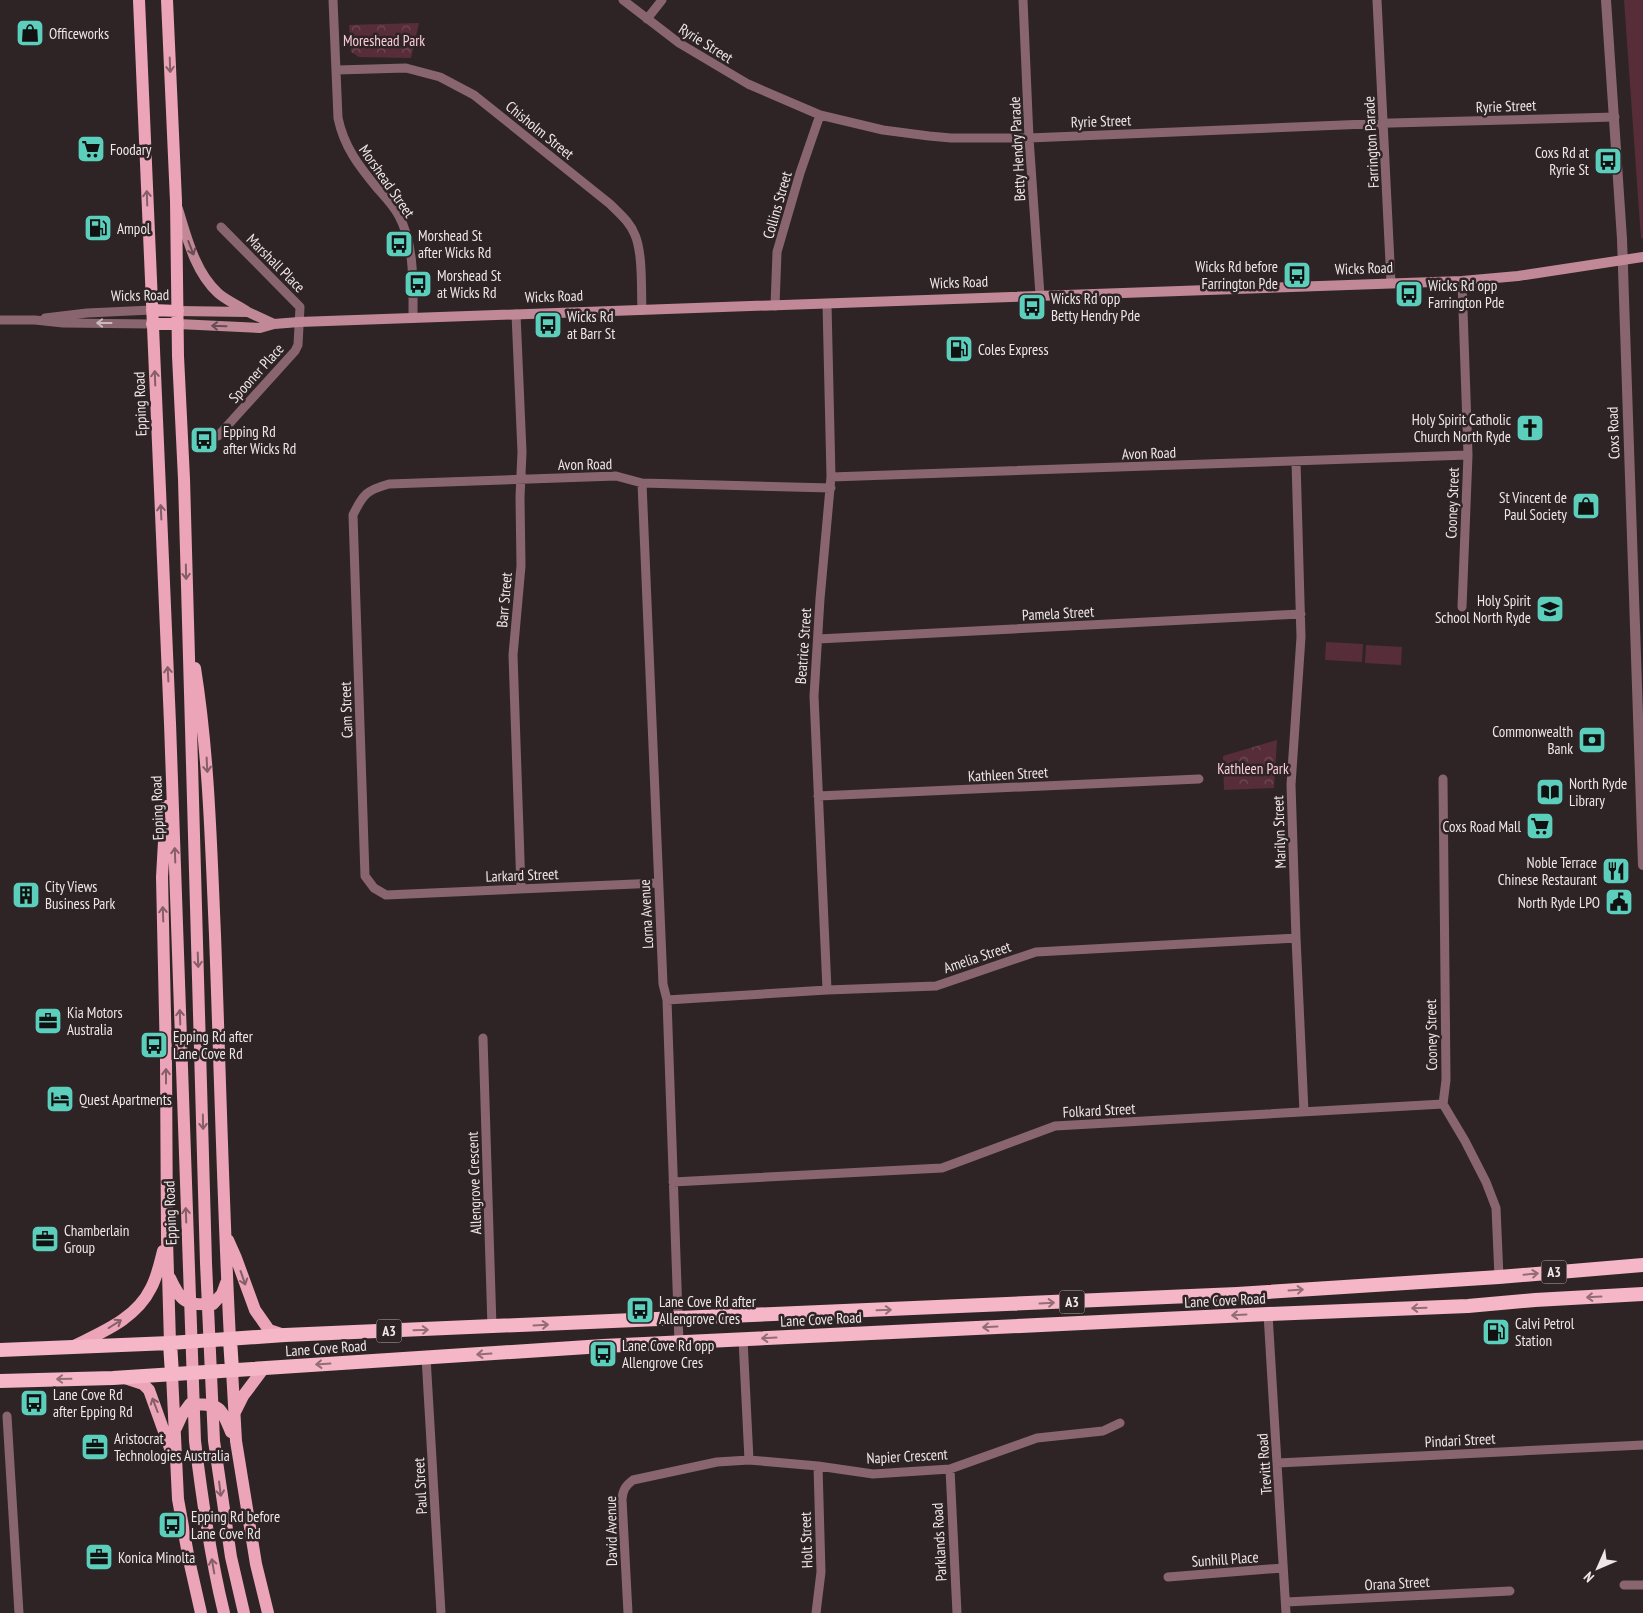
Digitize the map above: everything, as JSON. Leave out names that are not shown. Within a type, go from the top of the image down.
[{"type":"highway","name":"Lane Cove Road","points":[[0,1350],[170,1343],[285,1335],[1237,1294],[1499,1277],[1643,1265]]},
{"type":"highway","name":"Lane Cove Road","points":[[0,1381],[113,1378],[426,1357],[743,1339],[1468,1306],[1643,1294]]},
{"type":"highway","points":[[230,1339],[232,1370]]},
{"type":"highway","points":[[170,1343],[172,1374]]},
{"type":"main road","name":"Epping Road","points":[[139,0],[170,723],[195,1441],[214,1575],[224,1613]]},
{"type":"main road","points":[[168,0],[176,201],[186,616],[206,1263],[214,1441],[230,1557],[244,1613]]},
{"type":"main road","points":[[176,201],[191,247],[204,277],[222,297],[248,312]]},
{"type":"main road","name":"Wicks Road","points":[[152,324],[260,328],[274,324],[299,322],[1462,281],[1518,276],[1643,257]]},
{"type":"main road","name":"Wicks Road","points":[[152,310],[248,312],[274,324]]},
{"type":"main road","points":[[186,616],[206,745],[221,1089],[224,1234],[230,1339]]},
{"type":"main road","points":[[170,723],[162,877],[166,1060],[167,1272],[170,1343]]},
{"type":"main road","points":[[224,1234],[236,1258],[255,1310],[269,1330],[285,1335]]},
{"type":"main road","points":[[72,1347],[106,1330],[136,1310],[152,1286],[167,1239]]},
{"type":"main road","points":[[167,1272],[179,1295],[195,1306],[213,1304],[222,1294],[227,1281]]},
{"type":"main road","points":[[234,1414],[243,1396],[264,1368]]},
{"type":"main road","points":[[232,1370],[236,1442],[256,1564],[268,1613]]},
{"type":"main road","points":[[172,1374],[180,1510],[201,1613]]},
{"type":"main road","points":[[113,1378],[129,1379],[147,1386],[162,1421],[176,1467]]},
{"type":"main road","points":[[175,1436],[182,1415],[190,1404],[213,1405],[218,1407],[225,1416],[236,1442]]},
{"type":"street","name":"Morshead Street","points":[[334,0],[338,118],[346,144],[362,170],[398,214],[408,241],[413,318]]},
{"type":"street","name":"Ryrie Street","points":[[623,0],[679,43],[748,84],[820,115],[883,130],[929,136],[951,138],[1029,138],[1615,117]]},
{"type":"street","points":[[647,19],[662,0]]},
{"type":"street","name":"Betty Hendry Parade","points":[[1023,0],[1029,138],[1040,295]]},
{"type":"street","name":"Farrington Parade","points":[[1377,0],[1391,283]]},
{"type":"street","name":"Coxs Road","points":[[1606,0],[1615,117],[1622,260],[1643,865]]},
{"type":"street","name":"Chisholm Street","points":[[337,70],[406,68],[440,77],[474,94],[610,204],[624,218],[638,243],[642,310]]},
{"type":"street","name":"Collins Street","points":[[776,306],[777,252],[800,173],[820,115]]},
{"type":"street","name":"Marshall Place","points":[[221,227],[300,307],[299,322]]},
{"type":"street","name":"Cooney Street","points":[[1462,281],[1468,455],[1462,607]]},
{"type":"street","name":"Beatrice Street","points":[[827,304],[831,478],[814,696],[827,990]]},
{"type":"street","name":"Wicks Road","points":[[35,320],[73,314],[152,310]]},
{"type":"street","name":"Barr Street","points":[[516,314],[522,479],[520,497],[521,566],[513,654],[521,889]]},
{"type":"street","name":"Wicks Road","points":[[0,320],[152,324]]},
{"type":"street","name":"Spooner Place","points":[[218,436],[295,351],[298,345],[299,322]]},
{"type":"street","name":"Avon Road","points":[[831,478],[1468,455]]},
{"type":"street","name":"Marilyn Street","points":[[1296,461],[1301,637],[1291,785],[1304,1112]]},
{"type":"street","name":"Avon Road","points":[[353,515],[360,499],[373,488],[389,484],[616,476],[642,483],[830,488]]},
{"type":"street","name":"Lorna Avenue","points":[[642,483],[658,883],[663,984],[667,1000],[679,1343]]},
{"type":"street","name":"Cam Street","points":[[353,515],[365,876],[374,888],[386,894]]},
{"type":"street","name":"Pamela Street","points":[[818,639],[1300,614]]},
{"type":"street","name":"Kathleen Street","points":[[818,796],[1199,778]]},
{"type":"street","name":"Cooney Street","points":[[1443,780],[1446,1080],[1443,1104]]},
{"type":"street","name":"Larkard Street","points":[[386,894],[658,883]]},
{"type":"street","name":"Amelia Street","points":[[667,1000],[827,990],[936,986],[1036,952],[1296,938]]},
{"type":"street","name":"Allengrove Crescent","points":[[483,1038],[492,1327]]},
{"type":"street","points":[[1443,1104],[1486,1182],[1496,1208],[1499,1277]]},
{"type":"street","name":"Folkard Street","points":[[673,1182],[942,1168],[1055,1126],[1443,1104]]},
{"type":"street","name":"Trevitt Road","points":[[1268,1314],[1286,1613]]},
{"type":"street","points":[[743,1339],[749,1460]]},
{"type":"street","name":"Paul Street","points":[[426,1357],[441,1613]]},
{"type":"street","points":[[7,1416],[19,1613]]},
{"type":"street","name":"Napier Crescent","points":[[749,1460],[818,1466],[873,1474],[950,1469],[1037,1438],[1103,1431],[1120,1422]]},
{"type":"street","name":"Pindari Street","points":[[1278,1462],[1643,1445]]},
{"type":"street","name":"David Avenue","points":[[628,1613],[622,1499],[623,1490],[627,1484],[642,1478],[718,1462],[749,1460]]},
{"type":"street","name":"Holt Street","points":[[816,1613],[822,1572],[818,1466]]},
{"type":"street","name":"Parklands Road","points":[[950,1469],[957,1613]]},
{"type":"street","name":"Sunhill Place","points":[[1168,1577],[1283,1568]]},
{"type":"street","points":[[1624,1585],[1643,1585]]},
{"type":"street","name":"Orana Street","points":[[1286,1602],[1510,1591]]},
{"type":"green space","points":[[1624,0],[1643,0],[1643,238],[1641,239]]},
{"type":"green space","name":"Moreshead Park","points":[[419,23],[411,58],[359,57],[351,52],[349,25]]},
{"type":"green space","points":[[1326,642],[1363,644],[1362,662],[1325,660]]},
{"type":"green space","points":[[1366,645],[1402,647],[1401,665],[1365,663]]},
{"type":"green space","name":"Kathleen Park","points":[[1277,740],[1274,788],[1224,790],[1223,756]]},
{"type":"place","name":"Officeworks","points":[[30,33]]},
{"type":"place","name":"Foodary","points":[[91,149]]},
{"type":"place","name":"Coxs Rd at Ryrie St","points":[[1608,161]]},
{"type":"place","name":"Ampol","points":[[98,228]]},
{"type":"place","name":"Morshead St after Wicks Rd","points":[[399,244]]},
{"type":"place","name":"Wicks Rd before Farrington Pde","points":[[1297,275]]},
{"type":"place","name":"Morshead St at Wicks Rd","points":[[418,284]]},
{"type":"place","name":"Wicks Rd opp Farrington Pde","points":[[1409,294]]},
{"type":"place","name":"Wicks Rd opp Betty Hendry Pde","points":[[1032,307]]},
{"type":"place","name":"Wicks Rd at Barr St","points":[[548,325]]},
{"type":"place","name":"Coles Express","points":[[959,349]]},
{"type":"place","name":"Holy Spirit Catholic Church North Ryde","points":[[1530,428]]},
{"type":"place","name":"Epping Rd after Wicks Rd","points":[[204,440]]},
{"type":"place","name":"St Vincent de Paul Society","points":[[1586,506]]},
{"type":"place","name":"Holy Spirit School North Ryde","points":[[1550,609]]},
{"type":"place","name":"Commonwealth Bank","points":[[1592,740]]},
{"type":"place","name":"North Ryde Library","points":[[1550,792]]},
{"type":"place","name":"Coxs Road Mall","points":[[1540,826]]},
{"type":"place","name":"Noble Terrace Chinese Restaurant","points":[[1616,871]]},
{"type":"place","name":"City Views Business Park","points":[[26,895]]},
{"type":"place","name":"North Ryde LPO","points":[[1619,902]]},
{"type":"place","name":"Kia Motors Australia","points":[[48,1021]]},
{"type":"place","name":"Epping Rd after Lane Cove Rd","points":[[154,1045]]},
{"type":"place","name":"Quest Apartments","points":[[60,1099]]},
{"type":"place","name":"Chamberlain Group","points":[[45,1239]]},
{"type":"place","name":"Lane Cove Rd after Allengrove Cres","points":[[640,1310]]},
{"type":"place","name":"Calvi Petrol Station","points":[[1496,1332]]},
{"type":"place","name":"Lane Cove Rd opp Allengrove Cres","points":[[603,1354]]},
{"type":"place","name":"Lane Cove Rd after Epping Rd","points":[[34,1403]]},
{"type":"place","name":"Aristocrat Technologies Australia","points":[[95,1447]]},
{"type":"place","name":"Epping Rd before Lane Cove Rd","points":[[172,1525]]},
{"type":"place","name":"Konica Minolta","points":[[99,1557]]}]
